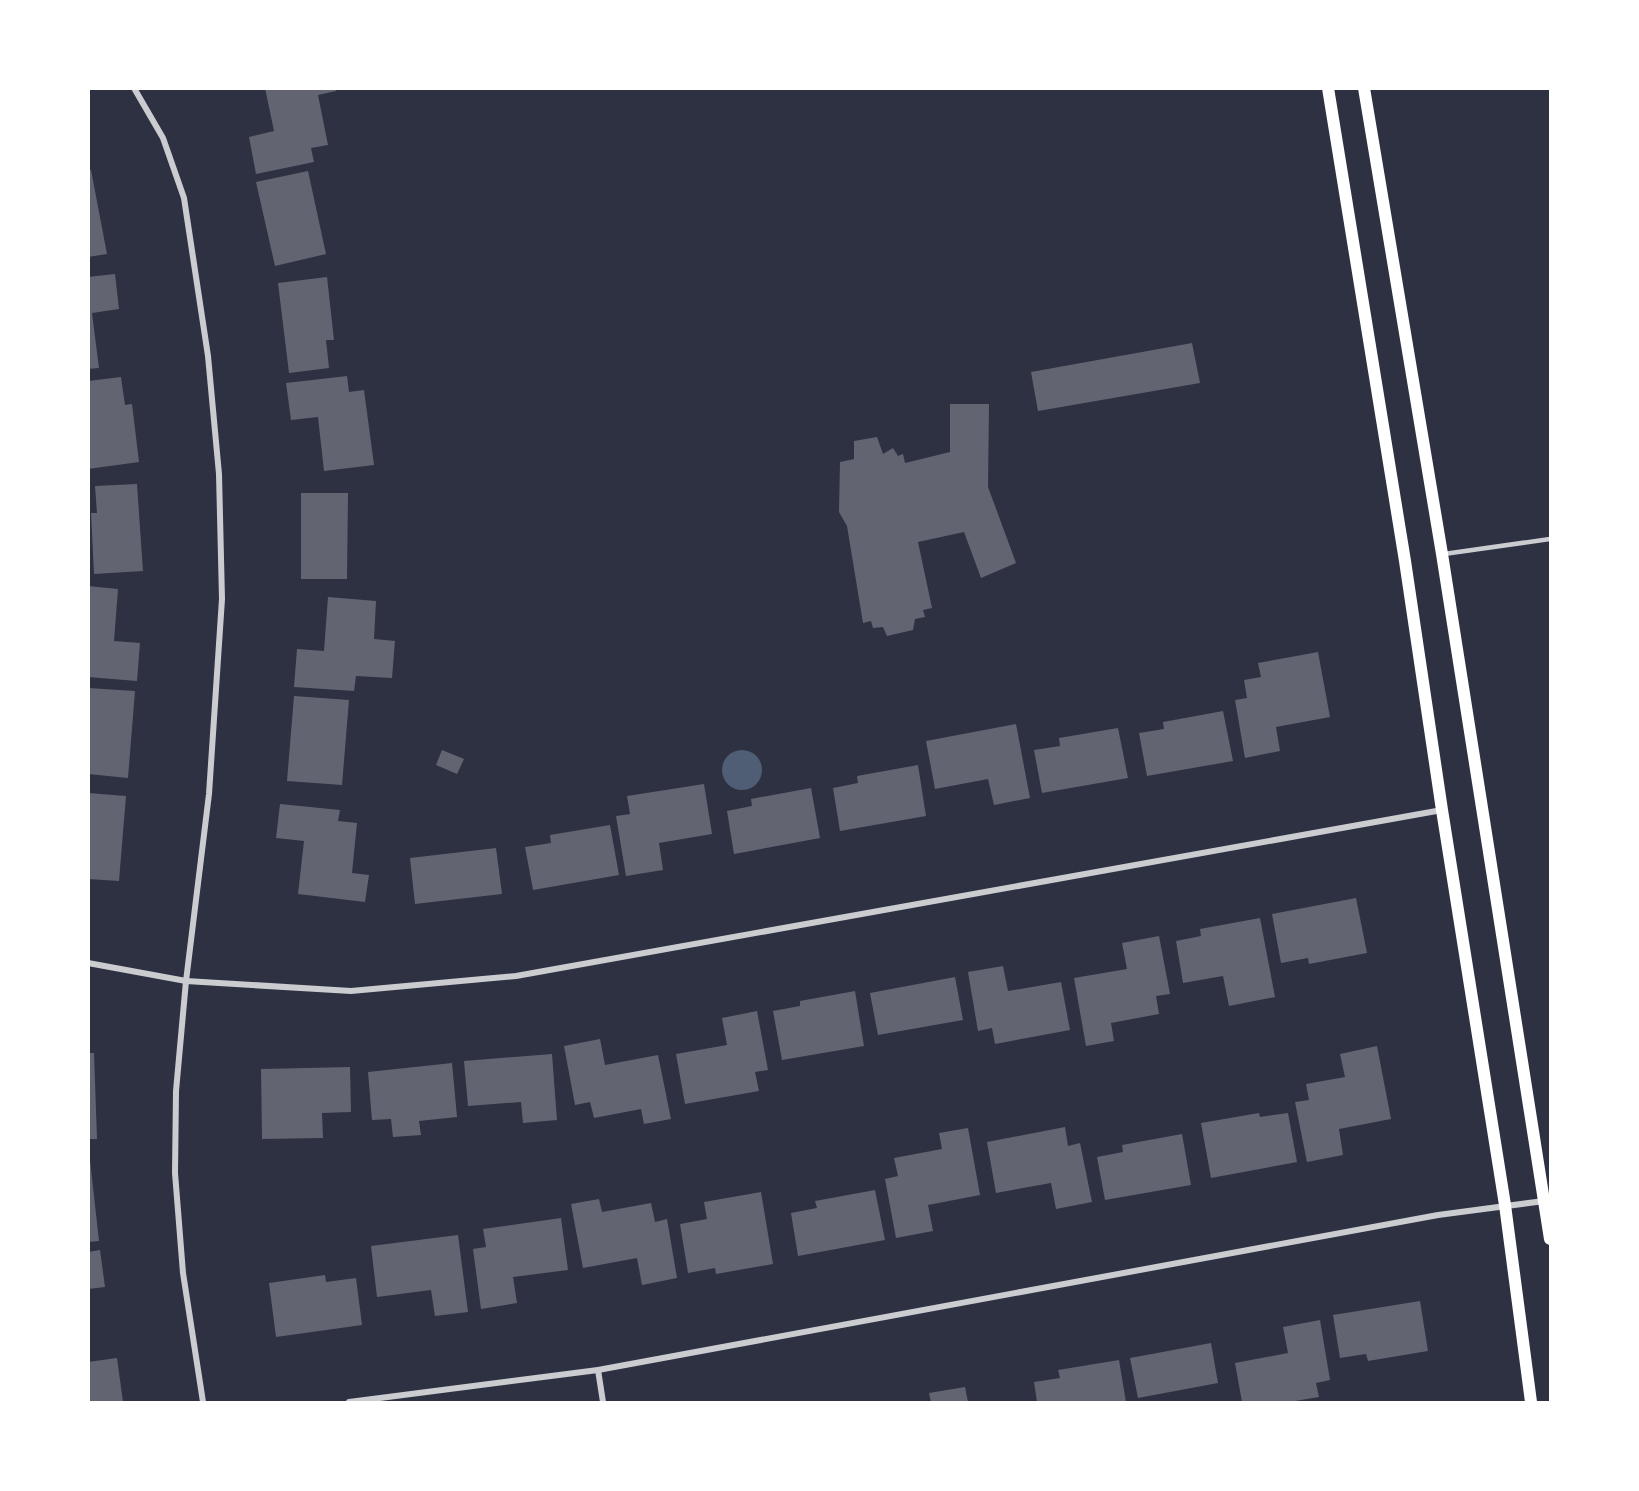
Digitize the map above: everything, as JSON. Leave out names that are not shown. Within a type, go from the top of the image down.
[{"type":"main road","points":[[1328,88],[1405,561],[1505,1205],[1531,1402]]},
{"type":"main road","points":[[1364,88],[1442,554],[1551,1239]]},
{"type":"street","points":[[134,88],[163,138],[183,198],[208,356],[219,474],[222,599],[209,794],[186,981],[176,1091],[175,1173],[183,1273],[203,1402]]},
{"type":"street","points":[[88,963],[186,981],[351,991],[516,976],[1442,810]]},
{"type":"street","points":[[349,1402],[598,1370],[1426,1218],[1544,1201]]},
{"type":"street","points":[[598,1370],[603,1402]]},
{"type":"lane","points":[[1442,554],[1551,539]]},
{"type":"water","points":[[742,750],[750,751],[756,756],[761,762],[761,778],[756,784],[750,789],[742,790],[734,789],[728,784],[723,778],[722,770],[723,762],[728,756],[734,751]]},
{"type":"building","points":[[265,88],[336,88],[336,91],[318,95],[328,145],[311,148],[314,162],[256,174],[249,137],[274,131]]},
{"type":"building","points":[[88,170],[91,170],[107,254],[88,257]]},
{"type":"building","points":[[308,171],[326,254],[275,266],[256,182]]},
{"type":"building","points":[[115,274],[119,309],[92,313],[99,368],[88,369],[88,277]]},
{"type":"building","points":[[327,277],[334,340],[326,340],[329,368],[289,373],[278,283]]},
{"type":"building","points":[[1192,343],[1200,383],[1038,411],[1031,372]]},
{"type":"building","points":[[347,376],[349,392],[364,390],[374,465],[324,471],[318,417],[291,420],[286,383]]},
{"type":"building","points":[[121,377],[125,405],[132,404],[139,462],[88,469],[88,381]]},
{"type":"building","points":[[950,404],[989,404],[988,487],[1016,563],[981,578],[964,532],[918,542],[932,608],[923,610],[925,617],[915,619],[913,630],[887,636],[883,627],[873,628],[871,621],[863,623],[847,526],[839,512],[840,462],[854,459],[854,441],[877,437],[883,454],[893,448],[898,456],[903,454],[905,463],[950,452]]},
{"type":"building","points":[[137,484],[143,571],[94,574],[91,513],[97,513],[95,486]]},
{"type":"building","points":[[301,493],[348,493],[347,579],[301,579]]},
{"type":"building","points":[[88,586],[118,589],[114,641],[140,643],[137,681],[88,677]]},
{"type":"building","points":[[328,597],[376,601],[374,639],[395,641],[392,678],[356,676],[354,691],[294,687],[297,649],[324,651]]},
{"type":"building","points":[[1318,652],[1330,717],[1276,727],[1280,751],[1245,758],[1235,700],[1247,698],[1244,680],[1261,677],[1258,663]]},
{"type":"building","points":[[88,688],[135,691],[128,778],[88,774]]},
{"type":"building","points":[[294,696],[349,700],[342,785],[287,781]]},
{"type":"building","points":[[1223,711],[1233,761],[1147,776],[1139,733],[1164,729],[1163,722]]},
{"type":"building","points":[[1016,724],[1030,798],[994,805],[988,779],[935,789],[926,741]]},
{"type":"building","points":[[1118,728],[1128,778],[1042,793],[1034,750],[1060,746],[1059,738]]},
{"type":"building","points":[[442,750],[464,759],[457,774],[436,765]]},
{"type":"building","points":[[918,765],[926,816],[840,831],[833,788],[858,783],[857,776]]},
{"type":"building","points":[[704,784],[712,834],[659,843],[663,870],[626,876],[616,816],[630,814],[627,796]]},
{"type":"building","points":[[811,788],[820,838],[734,854],[727,811],[752,806],[751,799]]},
{"type":"building","points":[[88,793],[126,796],[119,881],[88,879]]},
{"type":"building","points":[[280,804],[340,810],[338,821],[357,823],[352,873],[369,875],[365,902],[298,894],[304,841],[276,838]]},
{"type":"building","points":[[610,825],[619,875],[533,890],[525,847],[551,843],[550,835]]},
{"type":"building","points":[[496,848],[502,894],[415,904],[410,858]]},
{"type":"building","points":[[1356,898],[1367,953],[1309,964],[1308,958],[1281,963],[1272,914]]},
{"type":"building","points":[[1260,918],[1275,997],[1229,1006],[1223,976],[1183,983],[1176,941],[1201,936],[1200,929]]},
{"type":"building","points":[[1159,936],[1170,994],[1156,996],[1159,1014],[1111,1023],[1114,1041],[1086,1046],[1074,978],[1127,969],[1122,943]]},
{"type":"building","points":[[1003,966],[1008,991],[1061,982],[1070,1030],[995,1044],[992,1028],[978,1031],[968,972]]},
{"type":"building","points":[[955,977],[963,1020],[878,1035],[870,993]]},
{"type":"building","points":[[855,991],[864,1046],[782,1060],[773,1011],[800,1006],[800,1001]]},
{"type":"building","points":[[757,1011],[768,1070],[755,1072],[759,1091],[685,1104],[676,1054],[727,1045],[722,1018]]},
{"type":"building","points":[[600,1039],[605,1065],[658,1055],[671,1119],[644,1124],[641,1109],[594,1118],[590,1102],[575,1105],[564,1046]]},
{"type":"building","points":[[1377,1046],[1391,1119],[1339,1129],[1343,1155],[1307,1162],[1295,1102],[1309,1100],[1306,1084],[1345,1077],[1340,1054]]},
{"type":"building","points":[[88,1053],[94,1053],[97,1139],[88,1139]]},
{"type":"building","points":[[552,1054],[557,1120],[523,1123],[521,1102],[468,1106],[464,1061]]},
{"type":"building","points":[[452,1063],[457,1117],[419,1121],[421,1135],[393,1137],[391,1119],[372,1120],[368,1072]]},
{"type":"building","points":[[350,1067],[351,1112],[322,1113],[323,1138],[262,1139],[261,1069]]},
{"type":"building","points":[[1259,1113],[1260,1117],[1288,1113],[1297,1162],[1211,1178],[1201,1123]]},
{"type":"building","points":[[1065,1127],[1068,1146],[1080,1143],[1092,1202],[1056,1209],[1051,1183],[996,1193],[987,1142]]},
{"type":"building","points":[[968,1128],[980,1195],[928,1205],[933,1231],[896,1238],[885,1179],[898,1176],[894,1158],[942,1149],[939,1133]]},
{"type":"building","points":[[1182,1134],[1191,1185],[1105,1200],[1097,1157],[1123,1152],[1122,1145]]},
{"type":"building","points":[[88,1160],[90,1160],[99,1241],[88,1242]]},
{"type":"building","points":[[875,1190],[885,1240],[798,1256],[791,1213],[817,1208],[815,1201]]},
{"type":"building","points":[[761,1192],[773,1264],[716,1274],[715,1268],[688,1273],[680,1224],[707,1219],[704,1202]]},
{"type":"building","points":[[599,1199],[602,1212],[651,1203],[655,1222],[667,1219],[677,1278],[642,1285],[637,1258],[583,1268],[571,1204]]},
{"type":"building","points":[[561,1218],[568,1270],[513,1277],[517,1303],[481,1309],[473,1249],[486,1247],[483,1229]]},
{"type":"building","points":[[458,1235],[468,1312],[435,1316],[431,1290],[377,1297],[371,1246]]},
{"type":"building","points":[[100,1250],[105,1287],[88,1289],[88,1252]]},
{"type":"building","points":[[325,1275],[326,1282],[356,1278],[362,1325],[276,1337],[269,1283]]},
{"type":"building","points":[[1420,1301],[1428,1351],[1368,1361],[1366,1354],[1340,1358],[1333,1315]]},
{"type":"building","points":[[1320,1320],[1330,1380],[1316,1383],[1319,1397],[1289,1402],[1242,1402],[1235,1363],[1288,1353],[1283,1327]]},
{"type":"building","points":[[1211,1343],[1218,1383],[1138,1398],[1130,1358]]},
{"type":"building","points":[[117,1358],[123,1402],[88,1402],[88,1362]]},
{"type":"building","points":[[1119,1360],[1126,1402],[1037,1402],[1034,1382],[1060,1378],[1058,1370]]},
{"type":"building","points":[[965,1387],[968,1402],[931,1402],[929,1393]]}]
